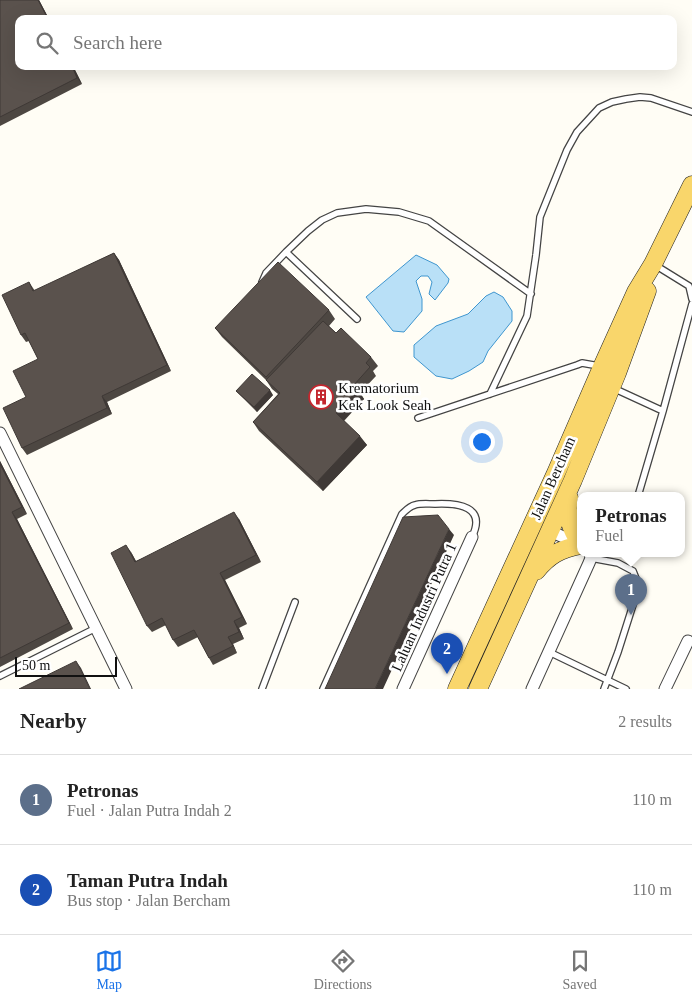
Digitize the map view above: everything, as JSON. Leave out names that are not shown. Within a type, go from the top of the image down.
[{"type":"main road","name":"Jalan Bercham","points":[[478,689],[573,480],[610,376],[646,294],[652,266],[692,185]]},
{"type":"main road","name":"Jalan Bercham","points":[[457,689],[556,473],[610,376]]},
{"type":"main road","points":[[509,575],[530,546],[550,531],[548,512],[556,473]]},
{"type":"main road","points":[[573,480],[568,503],[568,518],[577,537]]},
{"type":"main road","points":[[527,581],[547,558],[568,547],[577,548]]},
{"type":"street","points":[[0,433],[126,689]]},
{"type":"street","points":[[550,531],[577,545]]},
{"type":"street","name":"Laluan Industri Putra 1","points":[[403,689],[472,537]]},
{"type":"street","points":[[532,689],[583,557]]},
{"type":"street","points":[[666,689],[690,639]]},
{"type":"lane","points":[[490,394],[525,320],[531,294],[540,217],[567,150],[577,132],[599,108],[612,102],[640,96],[661,100],[692,112]]},
{"type":"lane","points":[[260,286],[266,273],[308,231],[322,220],[337,213],[366,209],[399,212],[437,225],[531,294]]},
{"type":"lane","points":[[286,252],[357,319]]},
{"type":"lane","points":[[652,266],[689,286],[692,299]]},
{"type":"lane","points":[[639,492],[692,304]]},
{"type":"lane","points":[[418,418],[582,363],[610,376],[663,411]]},
{"type":"lane","points":[[323,689],[402,514],[416,504],[452,503],[463,506],[470,510],[476,518],[476,528],[472,537]]},
{"type":"lane","points":[[603,557],[633,571],[639,586],[604,689]]},
{"type":"lane","points":[[262,689],[295,602]]},
{"type":"lane","points":[[0,676],[96,628]]},
{"type":"lane","points":[[548,652],[626,689]]},
{"type":"water","points":[[416,255],[437,265],[449,279],[448,283],[435,300],[429,294],[432,282],[428,276],[421,276],[416,281],[422,299],[422,311],[404,332],[393,331],[366,297]]},
{"type":"water","points":[[494,292],[503,297],[512,311],[512,321],[488,351],[483,362],[452,379],[436,376],[414,357],[414,345],[436,326],[468,314],[486,296]]},
{"type":"building","points":[[0,0],[38,0],[46,15],[15,15],[15,70],[74,70],[77,78],[0,117]]},
{"type":"building","points":[[114,253],[167,365],[102,396],[107,408],[22,448],[3,408],[26,397],[13,371],[38,359],[25,333],[21,335],[2,295],[29,282],[33,291]]},
{"type":"building","points":[[278,262],[329,310],[266,377],[215,328]]},
{"type":"building","points":[[323,321],[336,333],[341,328],[371,357],[366,363],[370,367],[353,386],[358,390],[336,413],[360,436],[317,482],[253,422],[280,393],[266,380]]},
{"type":"building","points":[[252,374],[270,390],[254,407],[236,391]]},
{"type":"building","points":[[0,464],[22,507],[12,512],[69,623],[0,658]]},
{"type":"building","points":[[234,512],[256,555],[220,573],[242,617],[234,621],[239,632],[228,637],[233,646],[209,658],[194,630],[173,640],[162,618],[147,626],[111,553],[126,545],[135,562]]},
{"type":"building","points":[[438,515],[449,529],[375,689],[325,689],[403,517]]},
{"type":"building","points":[[76,661],[90,689],[19,689]]},
{"type":"place","name":"Krematorium Kek Look Seah","points":[[321,397]]},
{"type":"place","name":"Petronas","points":[[631,615]]},
{"type":"place","name":"Taman Putra Indah","points":[[447,674]]}]
